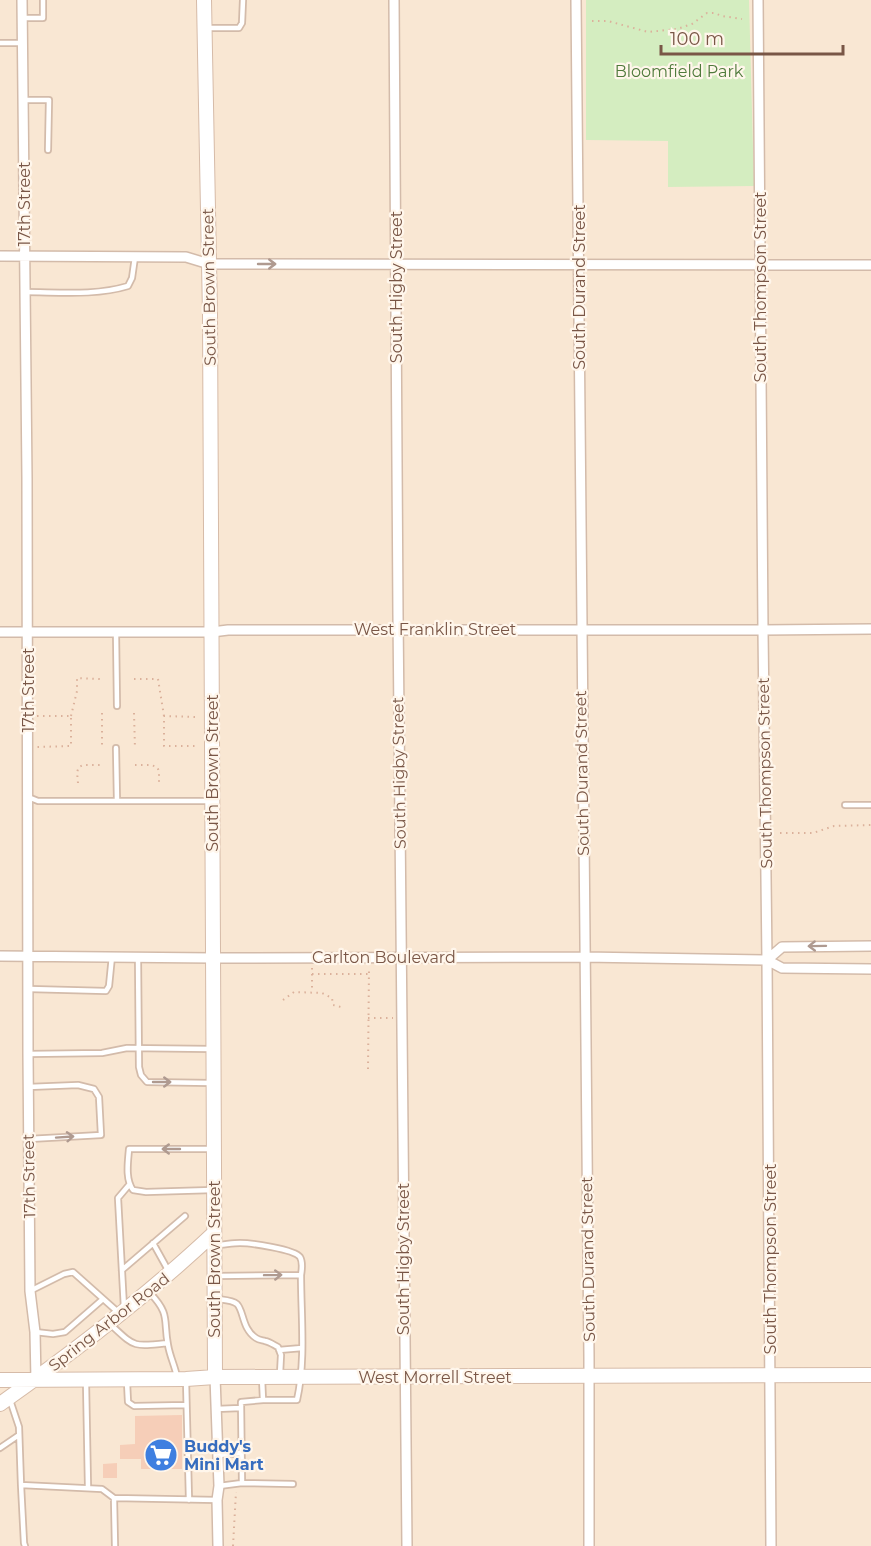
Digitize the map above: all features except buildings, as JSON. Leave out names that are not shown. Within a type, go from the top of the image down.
[{"type":"main road","name":"South Brown Street","points":[[204,0],[212,632],[215,1377]]},
{"type":"main road","name":"Spring Arbor Road","points":[[5,1401],[118,1317],[214,1239]]},
{"type":"main road","name":"West Morrell Street","points":[[0,1380],[871,1375]]},
{"type":"street","name":"17th Street","points":[[21,0],[27,478],[30,1291],[35,1332],[36,1380]]},
{"type":"street","name":"South Higby Street","points":[[394,0],[406,1546]]},
{"type":"street","name":"South Durand Street","points":[[576,0],[589,1546]]},
{"type":"street","name":"South Thompson Street","points":[[758,0],[771,1546]]},
{"type":"street","points":[[0,256],[186,257],[209,264],[871,265]]},
{"type":"street","name":"West Franklin Street","points":[[0,632],[871,629]]},
{"type":"street","name":"Carlton Boulevard","points":[[767,960],[782,947],[871,946]]},
{"type":"street","name":"Carlton Boulevard","points":[[0,956],[584,957],[767,960],[782,969],[871,969]]},
{"type":"street","name":"South Brown Street","points":[[215,1377],[219,1486],[218,1546]]},
{"type":"lane","points":[[22,18],[43,18],[43,0]]},
{"type":"lane","points":[[205,28],[239,28],[242,23],[243,0]]},
{"type":"lane","points":[[0,43],[22,43]]},
{"type":"lane","points":[[24,100],[49,100],[48,150]]},
{"type":"lane","points":[[24,291],[90,292],[122,288],[128,286],[132,278],[135,257]]},
{"type":"lane","points":[[116,632],[117,706]]},
{"type":"lane","points":[[116,748],[117,801]]},
{"type":"lane","points":[[28,797],[38,801],[213,801]]},
{"type":"lane","points":[[845,805],[871,805]]},
{"type":"lane","points":[[29,989],[106,991],[109,986],[112,956]]},
{"type":"lane","points":[[138,957],[141,1075],[147,1082],[214,1083]]},
{"type":"lane","points":[[28,1054],[102,1053],[127,1048],[214,1049]]},
{"type":"lane","points":[[28,1087],[78,1085],[94,1089],[99,1097],[101,1135],[29,1139]]},
{"type":"lane","points":[[214,1149],[129,1149],[129,1185],[133,1190],[146,1192],[214,1190]]},
{"type":"lane","points":[[118,1317],[122,1270],[118,1198],[129,1185]]},
{"type":"lane","points":[[122,1270],[185,1216]]},
{"type":"lane","points":[[214,1239],[289,1250],[302,1260],[301,1377],[297,1400],[241,1402],[242,1483]]},
{"type":"lane","points":[[153,1244],[170,1274]]},
{"type":"lane","points":[[30,1291],[64,1274],[74,1272],[104,1299],[118,1317],[131,1343],[140,1346],[167,1343]]},
{"type":"lane","points":[[214,1276],[301,1275]]},
{"type":"lane","points":[[148,1292],[161,1305],[164,1312],[167,1343],[181,1379],[186,1405],[189,1500]]},
{"type":"lane","points":[[35,1332],[53,1334],[65,1332],[104,1299]]},
{"type":"lane","points":[[215,1299],[237,1304],[243,1322],[250,1332],[257,1339],[278,1347],[281,1355],[280,1377]]},
{"type":"lane","points":[[279,1350],[302,1348]]},
{"type":"lane","points":[[262,1377],[263,1400]]},
{"type":"lane","points":[[86,1379],[88,1487]]},
{"type":"lane","points":[[126,1379],[128,1401],[134,1406],[186,1405]]},
{"type":"lane","points":[[5,1401],[19,1427],[24,1543],[26,1546]]},
{"type":"lane","points":[[216,1409],[241,1408]]},
{"type":"lane","points":[[0,1449],[19,1434]]},
{"type":"lane","points":[[218,1455],[242,1453]]},
{"type":"lane","points":[[219,1486],[242,1483],[293,1484]]},
{"type":"lane","points":[[21,1485],[88,1487],[102,1489],[114,1498],[217,1500]]},
{"type":"lane","points":[[114,1498],[115,1546]]},
{"type":"path","points":[[592,21],[608,21],[648,32],[677,29],[692,24],[707,13],[742,19]]},
{"type":"path","points":[[37,747],[71,746],[71,716],[77,691],[77,678],[101,679]]},
{"type":"path","points":[[134,679],[158,679],[164,716],[164,746],[195,746]]},
{"type":"path","points":[[102,713],[102,749]]},
{"type":"path","points":[[134,713],[135,749]]},
{"type":"path","points":[[37,717],[71,716]]},
{"type":"path","points":[[164,716],[195,717]]},
{"type":"path","points":[[78,783],[78,767],[102,765]]},
{"type":"path","points":[[135,765],[157,766],[159,783]]},
{"type":"path","points":[[780,833],[813,833],[834,826],[871,825]]},
{"type":"path","points":[[312,968],[312,992]]},
{"type":"path","points":[[368,1070],[369,968]]},
{"type":"path","points":[[312,974],[369,974]]},
{"type":"path","points":[[283,1000],[294,992],[322,993],[332,998],[333,1005],[341,1007]]},
{"type":"path","points":[[368,1018],[393,1018]]},
{"type":"shaded area","points":[[0,0],[871,0],[871,1546],[0,1546]]},
{"type":"green space","name":"Bloomfield Park","points":[[586,0],[749,0],[754,186],[668,187],[668,141],[586,140]]},
{"type":"place","name":"Buddy's Mini Mart","points":[[161,1455]]}]
